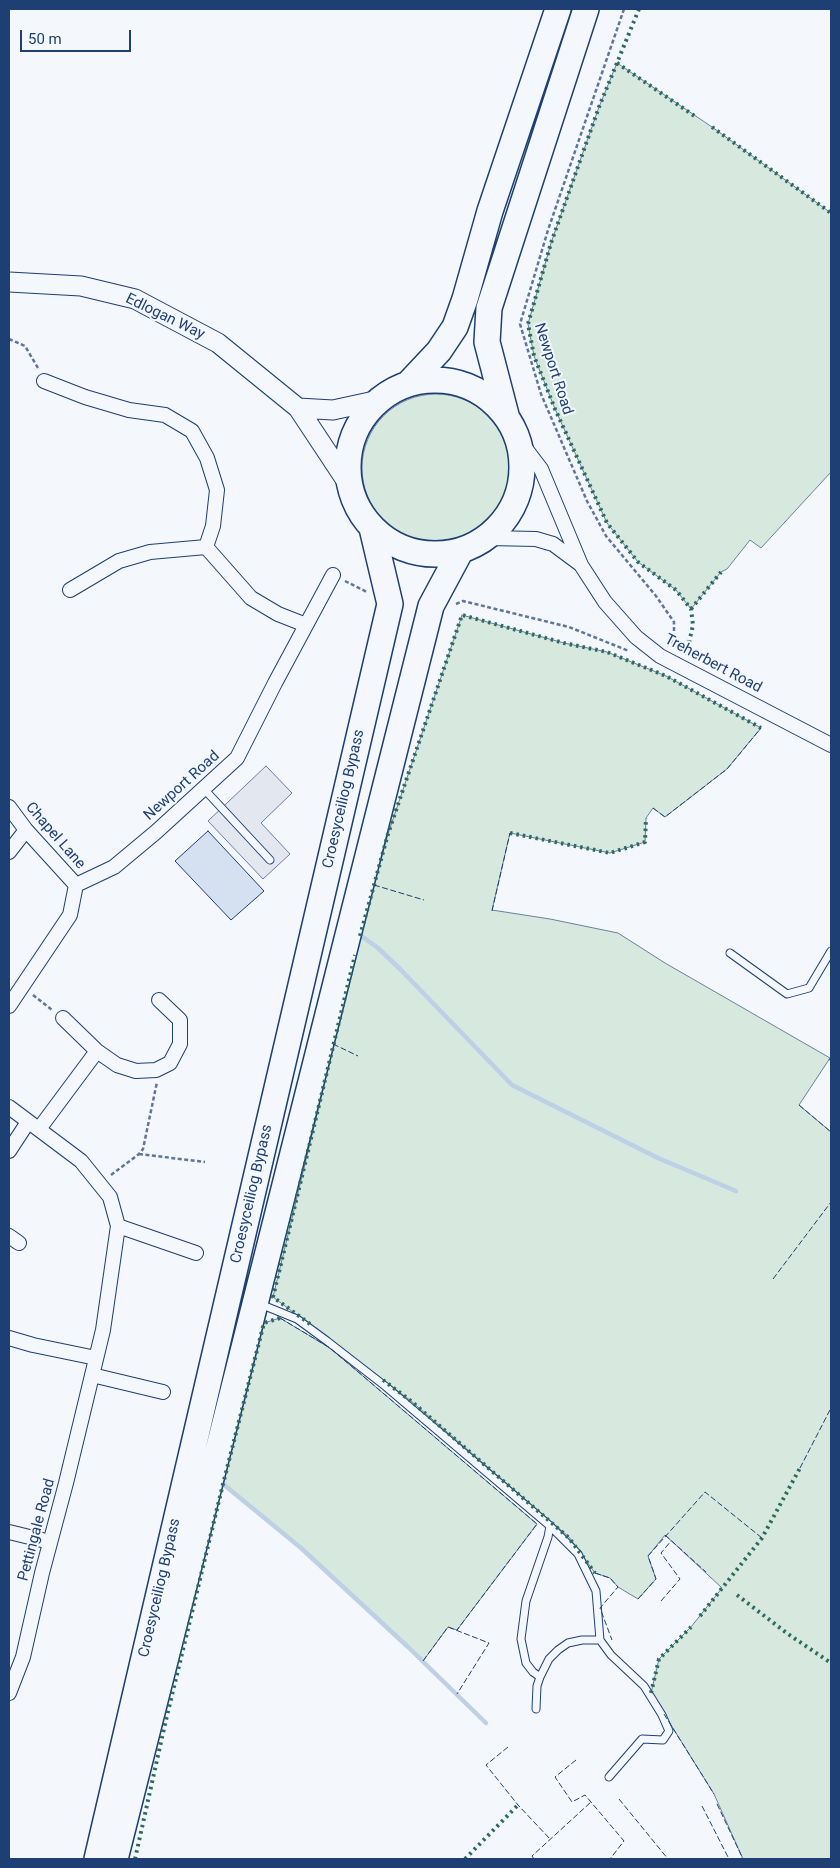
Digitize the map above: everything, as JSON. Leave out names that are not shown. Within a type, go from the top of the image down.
[{"type":"highway","points":[[408,384],[439,352],[455,327],[490,212],[558,9]]},
{"type":"highway","points":[[506,414],[486,396],[462,384],[435,380],[408,384],[393,390],[379,400],[363,418],[352,438],[348,461],[349,485],[357,508],[372,528],[391,543],[413,552],[436,555],[460,552],[488,538],[507,519],[519,495],[524,468],[519,440],[506,414],[487,342],[489,308],[586,9]]},
{"type":"highway","name":"Croesyceiliog Bypass","points":[[97,1859],[390,604],[372,528]]},
{"type":"highway","name":"Croesyceiliog Bypass","points":[[115,1859],[430,609],[460,552]]},
{"type":"street","name":"Edlogan Way","points":[[9,282],[81,286],[135,300],[218,343],[298,408],[349,485]]},
{"type":"street","points":[[44,381],[85,397],[129,410],[165,415],[192,431],[207,458],[217,490],[213,526],[206,547]]},
{"type":"street","points":[[298,408],[333,410],[379,400]]},
{"type":"street","name":"Treherbert Road","points":[[519,440],[541,469],[581,565],[605,602],[636,637],[660,656],[831,745]]},
{"type":"street","name":"Treherbert Road","points":[[488,538],[536,539],[553,544],[581,565]]},
{"type":"street","points":[[70,590],[119,561],[150,552],[206,547]]},
{"type":"street","points":[[206,547],[251,598],[278,614],[306,624]]},
{"type":"street","name":"Newport Road","points":[[76,885],[114,867],[238,758],[333,575]]},
{"type":"street","name":"Chapel Lane","points":[[9,807],[26,830],[76,885]]},
{"type":"street","points":[[9,852],[26,830]]},
{"type":"street","points":[[9,1006],[70,916],[76,885]]},
{"type":"street","points":[[63,1018],[97,1051],[117,1065],[136,1071],[156,1070],[170,1062],[180,1044],[180,1020],[159,1000]]},
{"type":"street","points":[[9,1151],[97,1051]]},
{"type":"street","name":"Pettingale Road","points":[[9,1107],[81,1161],[110,1197],[118,1226],[103,1330],[23,1657],[9,1693]]},
{"type":"street","points":[[118,1226],[196,1253]]},
{"type":"street","points":[[9,1338],[96,1358]]},
{"type":"street","points":[[92,1375],[163,1392]]},
{"type":"street","points":[[9,1532],[50,1542]]},
{"type":"lane","points":[[204,789],[270,860]]},
{"type":"lane","points":[[730,953],[788,994],[809,988],[831,951]]},
{"type":"lane","points":[[255,1302],[297,1319],[385,1386],[550,1526],[578,1554],[596,1591],[600,1640],[611,1655],[644,1686],[662,1715],[669,1731],[664,1740],[642,1739],[609,1777]]},
{"type":"lane","points":[[540,1677],[533,1672],[526,1662],[522,1648],[522,1631],[526,1601],[550,1526]]},
{"type":"lane","points":[[536,1710],[537,1686],[549,1659],[568,1643],[582,1640],[600,1640]]},
{"type":"path","name":"Newport Road","points":[[624,9],[548,230],[520,324],[541,394],[596,518],[606,536],[656,596],[674,622],[674,638],[660,656]]},
{"type":"path","points":[[9,338],[25,346],[44,381]]},
{"type":"path","points":[[333,575],[390,604]]},
{"type":"path","points":[[430,609],[438,610],[463,601],[569,627],[642,656],[660,656]]},
{"type":"path","points":[[22,986],[63,1018]]},
{"type":"path","points":[[99,1183],[139,1154],[143,1149],[158,1080],[156,1070]]},
{"type":"path","points":[[139,1154],[205,1162]]},
{"type":"shaded area","points":[[617,63],[712,127],[831,213],[831,472],[761,548],[750,540],[691,609],[676,590],[638,562],[607,523],[555,409],[534,356],[528,324],[551,243],[599,107]]},
{"type":"shaded area","points":[[436,394],[450,395],[464,400],[488,416],[504,440],[509,454],[509,482],[504,496],[488,520],[464,536],[450,541],[436,542],[422,541],[408,536],[384,520],[368,496],[363,482],[362,468],[363,454],[368,440],[384,416],[408,400],[422,395]]},
{"type":"shaded area","points":[[462,615],[564,643],[607,652],[666,676],[761,728],[727,769],[665,817],[653,808],[646,818],[645,842],[610,853],[510,833],[492,910],[550,919],[618,933],[665,963],[830,1058],[799,1105],[831,1132],[831,1859],[743,1859],[714,1794],[651,1693],[659,1659],[691,1627],[722,1588],[665,1535],[648,1556],[656,1579],[638,1599],[618,1587],[610,1578],[595,1573],[569,1537],[411,1401],[273,1297],[360,935],[388,834]]},
{"type":"shaded area","points":[[266,766],[292,793],[261,823],[290,854],[263,879],[208,821]]},
{"type":"shaded area","points":[[280,1318],[330,1348],[537,1524],[457,1630],[448,1627],[423,1661],[301,1548],[223,1484],[264,1323]]},
{"type":"building","points":[[208,831],[264,891],[231,920],[175,861]]},
{"type":"waterway","points":[[360,935],[378,948],[400,969],[512,1085],[658,1158],[736,1191]]},
{"type":"waterway","points":[[223,1484],[301,1548],[408,1647],[486,1723]]},
{"type":"hedge","points":[[639,9],[599,107],[551,243],[528,324],[534,356],[555,409],[607,523],[638,562],[676,590],[691,609],[693,625],[686,656]]},
{"type":"hedge","points":[[617,63],[696,117]]},
{"type":"hedge","points":[[712,127],[831,213]]},
{"type":"hedge","points":[[691,609],[721,572]]},
{"type":"hedge","points":[[360,936],[388,834],[462,615],[564,643],[607,652],[666,676],[761,728]]},
{"type":"hedge","points":[[510,833],[610,853],[645,842],[646,818]]},
{"type":"hedge","points":[[310,1324],[273,1297],[355,955]]},
{"type":"hedge","points":[[135,1859],[165,1724],[264,1323],[280,1318]]},
{"type":"hedge","points":[[383,1380],[411,1401],[569,1538],[595,1573]]},
{"type":"hedge","points":[[700,1616],[762,1538],[800,1468]]},
{"type":"hedge","points":[[737,1595],[788,1634],[831,1663]]},
{"type":"hedge","points":[[651,1693],[659,1659],[691,1627]]},
{"type":"hedge","points":[[465,1859],[518,1805]]},
{"type":"fence","points":[[653,808],[665,817],[727,769],[761,728]]},
{"type":"fence","points":[[492,911],[510,833]]},
{"type":"fence","points":[[374,885],[424,900]]},
{"type":"fence","points":[[333,1044],[358,1056]]},
{"type":"fence","points":[[799,1105],[831,1132]]},
{"type":"fence","points":[[773,1279],[831,1202]]},
{"type":"fence","points":[[280,1318],[330,1348],[537,1524],[457,1630]]},
{"type":"fence","points":[[800,1468],[831,1408]]},
{"type":"fence","points":[[638,1599],[656,1579],[648,1556],[705,1492],[762,1538]]},
{"type":"fence","points":[[665,1535],[706,1572]]},
{"type":"fence","points":[[661,1601],[680,1579],[661,1553],[671,1541]]},
{"type":"fence","points":[[595,1573],[610,1578],[618,1587],[600,1608],[612,1640]]},
{"type":"fence","points":[[423,1661],[448,1627],[489,1643],[457,1694]]},
{"type":"fence","points":[[664,1714],[714,1794]]},
{"type":"fence","points":[[508,1747],[486,1765],[518,1805],[550,1839]]},
{"type":"fence","points":[[576,1760],[555,1777],[572,1802],[585,1795],[624,1841],[610,1859]]},
{"type":"fence","points":[[619,1799],[668,1859]]},
{"type":"fence","points":[[534,1859],[532,1856],[591,1802]]},
{"type":"fence","points":[[717,1804],[743,1859]]},
{"type":"fence","points":[[702,1806],[729,1859]]}]
